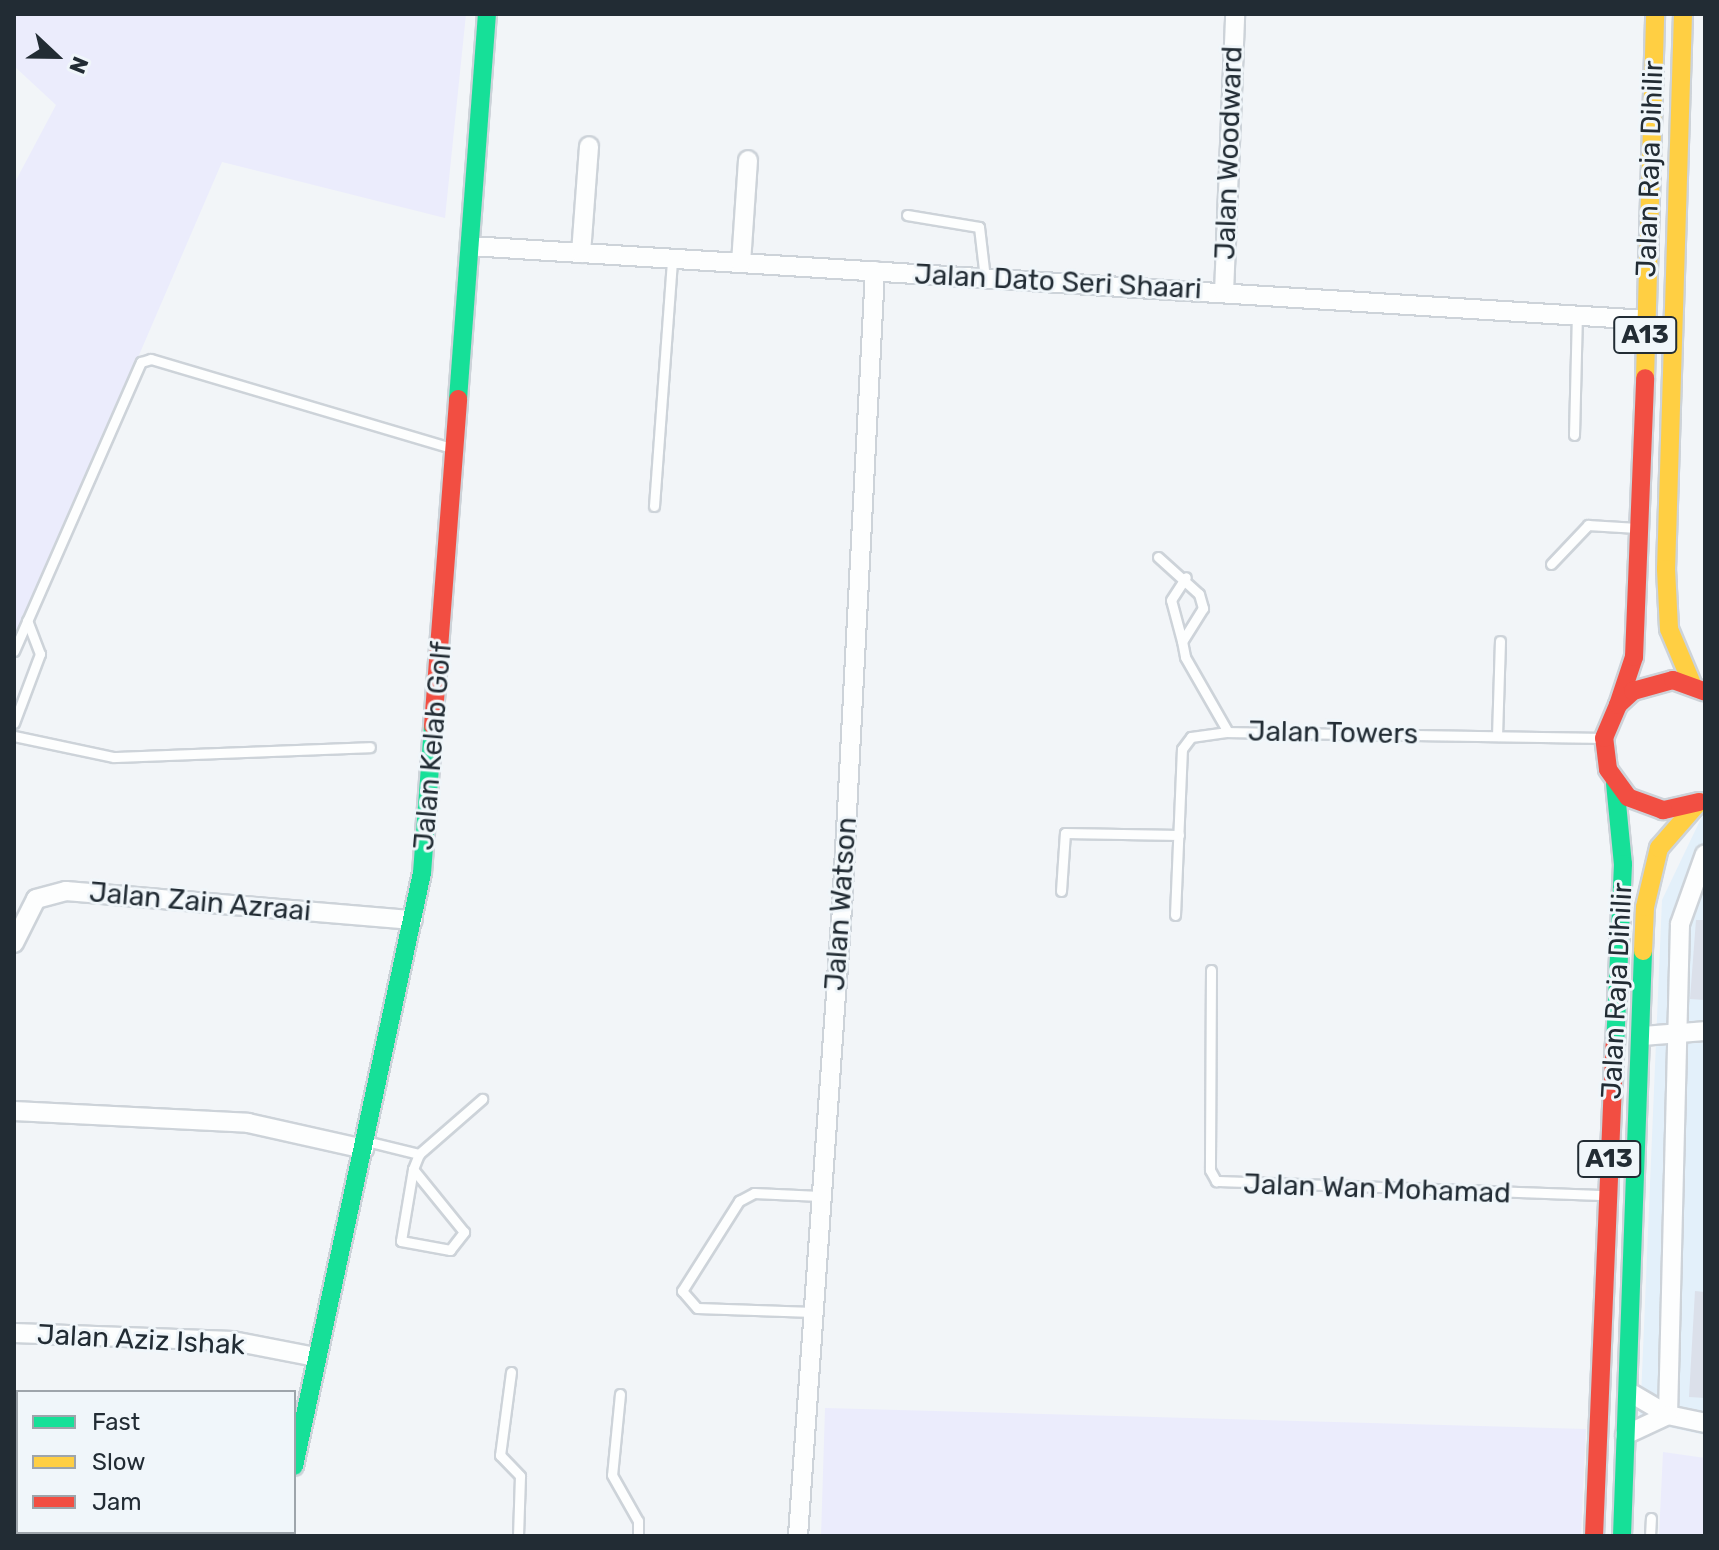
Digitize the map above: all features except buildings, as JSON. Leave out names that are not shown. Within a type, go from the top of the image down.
[{"type":"main road","name":"Jalan Kelab Golf","points":[[296,1456],[315,1357],[413,920],[434,756],[487,14]]},
{"type":"main road","name":"Jalan Raja Dihilir","points":[[1618,705],[1634,657],[1655,14]]},
{"type":"main road","name":"Jalan Raja Dihilir","points":[[1683,14],[1666,569],[1669,629],[1699,689]]},
{"type":"main road","name":"A13","points":[[1699,689],[1652,682],[1618,705],[1604,738],[1615,783],[1645,806],[1672,809],[1702,800]]},
{"type":"main road","name":"Jalan Raja Dihilir","points":[[1594,1536],[1623,864],[1615,783]]},
{"type":"main road","name":"Jalan Raja Dihilir","points":[[1622,1536],[1650,873],[1659,848],[1702,800]]},
{"type":"main road","points":[[1611,1536],[1623,1496]]},
{"type":"street","name":"Jalan Woodward","points":[[1224,293],[1235,14]]},
{"type":"street","points":[[581,253],[589,146]]},
{"type":"street","points":[[741,263],[748,160]]},
{"type":"street","name":"Jalan Dato Seri Shaari","points":[[470,246],[1645,320]]},
{"type":"street","name":"Jalan Watson","points":[[798,1536],[875,271]]},
{"type":"street","points":[[1668,1415],[1675,1029],[1680,924],[1705,854]]},
{"type":"street","name":"Jalan Zain Azraai","points":[[14,943],[36,899],[66,891],[413,920]]},
{"type":"street","points":[[1642,1036],[1675,1029],[1705,1031]]},
{"type":"street","points":[[14,1111],[248,1123],[365,1145]]},
{"type":"street","name":"Jalan Aziz Ishak","points":[[14,1333],[233,1341],[315,1357]]},
{"type":"street","points":[[1629,1392],[1668,1415],[1705,1423]]},
{"type":"street","points":[[1625,1435],[1668,1415]]},
{"type":"lane","points":[[907,215],[979,227],[985,278]]},
{"type":"lane","points":[[654,506],[672,258]]},
{"type":"lane","points":[[1574,435],[1577,315]]},
{"type":"lane","points":[[14,651],[141,362],[151,359],[456,448]]},
{"type":"lane","points":[[1551,564],[1588,525],[1640,529]]},
{"type":"lane","points":[[1158,557],[1186,577],[1203,608],[1182,641]]},
{"type":"lane","name":"Jalan Towers","points":[[1186,577],[1171,600],[1185,657],[1228,732],[1604,738]]},
{"type":"lane","points":[[14,723],[40,654],[27,620]]},
{"type":"lane","points":[[1497,736],[1500,641]]},
{"type":"lane","points":[[1175,915],[1185,740],[1228,732]]},
{"type":"lane","points":[[14,736],[114,757],[370,747]]},
{"type":"lane","points":[[1061,891],[1065,833],[1179,835]]},
{"type":"lane","name":"Jalan Wan Mohamad","points":[[1211,970],[1210,1170],[1216,1181],[1607,1196]]},
{"type":"lane","points":[[413,1169],[464,1232],[450,1250],[401,1241],[413,1169],[419,1154],[482,1099]]},
{"type":"lane","points":[[365,1145],[419,1154]]},
{"type":"lane","points":[[813,1312],[697,1308],[682,1291],[739,1201],[754,1193],[820,1196]]},
{"type":"lane","points":[[511,1372],[500,1455],[520,1476],[518,1536]]},
{"type":"lane","points":[[620,1394],[612,1475],[638,1521],[638,1536]]},
{"type":"lane","points":[[1650,1536],[1651,1518]]},
{"type":"shaded area","points":[[14,14],[466,14],[445,218],[222,162],[14,646],[14,184],[56,105],[14,66]]},
{"type":"shaded area","points":[[1705,810],[1705,1435],[1640,1421],[1662,900]]},
{"type":"shaded area","points":[[825,1408],[1586,1429],[1581,1536],[821,1536]]},
{"type":"shaded area","points":[[1663,1452],[1705,1458],[1705,1536],[1659,1536]]},
{"type":"traffic: fast","points":[[458,399],[487,14]]},
{"type":"traffic: fast","points":[[296,1457],[422,873],[433,726]]},
{"type":"traffic: fast","points":[[1615,783],[1623,864],[1615,1045]]},
{"type":"traffic: fast","points":[[1622,1536],[1643,951]]},
{"type":"traffic: slow","points":[[1645,378],[1655,14]]},
{"type":"traffic: slow","points":[[1683,14],[1666,569],[1669,629],[1693,686]]},
{"type":"traffic: slow","points":[[1643,951],[1645,907],[1659,848],[1699,802]]},
{"type":"traffic: jam","points":[[1618,705],[1634,657],[1645,378]]},
{"type":"traffic: jam","points":[[433,726],[458,399]]},
{"type":"traffic: jam","points":[[1699,802],[1663,810],[1628,797],[1608,769],[1604,738],[1618,705],[1633,691],[1673,680],[1704,691]]},
{"type":"traffic: jam","points":[[1594,1536],[1615,1045]]}]
